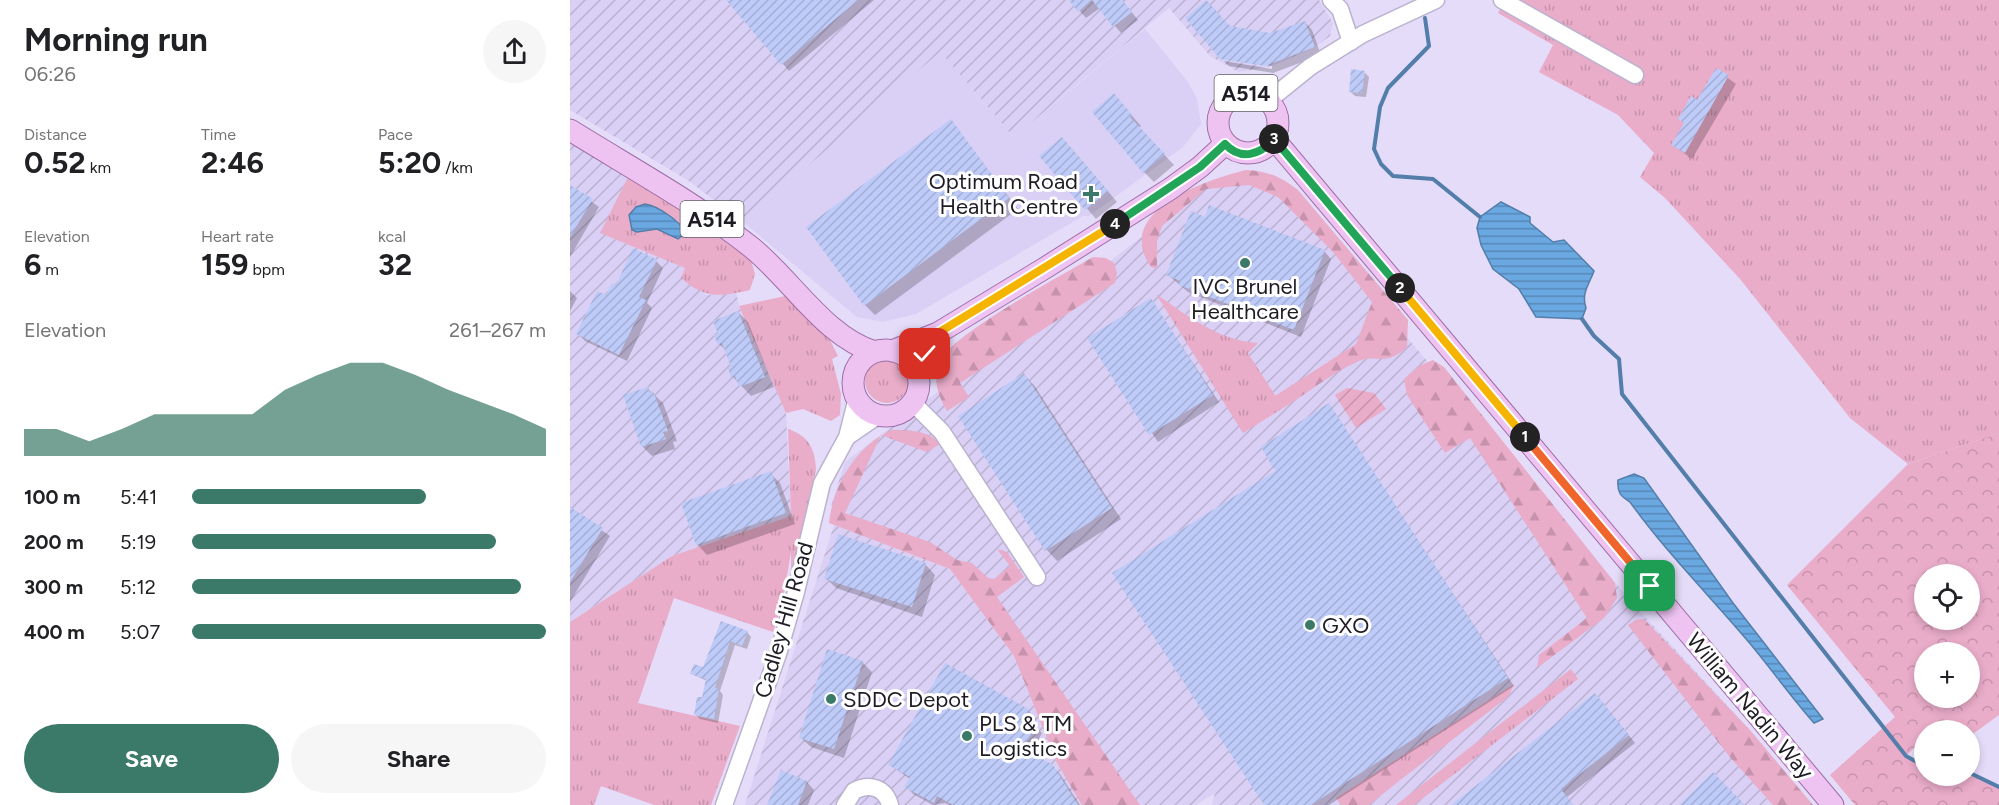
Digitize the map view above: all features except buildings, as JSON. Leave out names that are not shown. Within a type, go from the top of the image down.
[{"type":"main road","name":"A514","points":[[1250,92],[1269,100],[1279,118],[1274,139],[1267,147],[1251,155],[1235,152],[1225,144],[1218,122],[1225,103],[1238,94],[1250,92]]},
{"type":"main road","name":"A514","points":[[570,130],[675,193],[751,247],[779,272],[836,331],[859,347],[904,356],[917,373],[919,384],[912,402]]},
{"type":"main road","name":"William Nadin Way","points":[[1274,139],[1833,805]]},
{"type":"main road","name":"A514","points":[[854,375],[864,359],[938,333],[1170,189],[1200,167],[1225,144]]},
{"type":"main road","name":"A514","points":[[836,331],[854,375],[853,387],[857,398]]},
{"type":"main road","name":"A514","points":[[917,373],[922,358],[938,333]]},
{"type":"main road","points":[[857,398],[868,412],[879,415],[901,412],[912,402]]},
{"type":"street","points":[[1331,0],[1340,9],[1352,42]]},
{"type":"street","points":[[1269,100],[1310,67],[1352,42],[1436,0]]},
{"type":"street","points":[[1502,0],[1635,75]]},
{"type":"street","name":"Cadley Hill Road","points":[[724,805],[781,644],[822,483],[846,437],[857,398]]},
{"type":"street","points":[[912,402],[942,432],[1037,578]]},
{"type":"street","name":"Cadley Hill Road","points":[[846,437],[879,415]]},
{"type":"street","points":[[845,805],[854,791],[869,786],[882,792],[890,805]]},
{"type":"shaded area","points":[[570,0],[1319,0],[1333,23],[1330,36],[1315,47],[1273,66],[1239,72],[1210,56],[1169,8],[1014,137],[940,52],[743,222],[689,181],[570,110]]},
{"type":"shaded area","points":[[1145,29],[1188,82],[1197,99],[1201,124],[1183,147],[1089,216],[1083,216],[916,314],[883,322],[857,317],[743,222],[940,52],[1014,137]]},
{"type":"shaded area","points":[[570,140],[630,173],[601,233],[685,268],[706,295],[736,292],[739,306],[786,413],[791,516],[672,556],[570,622]]},
{"type":"shaded area","points":[[1249,178],[1281,189],[1635,606],[1749,729],[1813,805],[1212,805],[1215,793],[1196,805],[1139,805],[963,564],[831,506],[845,462],[1206,188]]},
{"type":"shaded area","points":[[834,525],[950,569],[1014,656],[1057,763],[1083,805],[745,805]]},
{"type":"green space","points":[[1505,0],[1999,0],[1999,433],[1908,464],[1850,418],[1740,279],[1665,198],[1640,177],[1654,153],[1618,115],[1539,72],[1553,45],[1498,13]]},
{"type":"green space","points":[[1246,170],[1274,175],[1298,190],[1408,320],[1407,347],[1399,353],[1386,359],[1371,358],[1359,361],[1283,408],[1275,396],[1356,344],[1372,302],[1334,253],[1278,197],[1249,185],[1206,189],[1162,226],[1157,241],[1157,269],[1151,267],[1142,247],[1144,230],[1153,214],[1169,201],[1188,190]]},
{"type":"green space","points":[[630,173],[750,257],[755,274],[750,290],[721,295],[705,293],[681,278],[685,268],[600,233]]},
{"type":"green space","points":[[1093,257],[1106,258],[1114,263],[1117,273],[1115,283],[960,383],[969,397],[947,411],[939,392],[936,372],[941,359],[950,348],[987,320]]},
{"type":"green space","points":[[1156,294],[1204,326],[1230,338],[1258,343],[1248,353],[1283,408],[1243,433]]},
{"type":"green space","points":[[790,295],[828,336],[838,356],[832,359],[841,394],[840,415],[831,421],[803,409],[786,413],[739,306]]},
{"type":"green space","points":[[887,359],[902,366],[909,381],[902,396],[887,403],[872,396],[865,381],[872,366]]},
{"type":"green space","points":[[1433,360],[1444,367],[1615,583],[1617,598],[1604,618],[1537,668],[1539,655],[1587,618],[1470,438],[1445,453],[1407,395],[1404,379],[1419,366]]},
{"type":"green space","points":[[1347,388],[1374,393],[1386,409],[1356,428],[1335,395]]},
{"type":"green space","points":[[788,429],[801,435],[810,444],[816,469],[794,578],[791,585],[791,552],[782,605],[773,632],[674,598],[638,703],[740,726],[711,805],[654,805],[601,786],[594,805],[570,805],[570,622],[672,556],[791,516]]},
{"type":"green space","points":[[892,430],[924,433],[936,439],[940,444],[927,452],[882,435]]},
{"type":"green space","points":[[1999,433],[1999,715],[1980,729],[1980,720],[1914,720],[1914,748],[1906,756],[1914,760],[1914,786],[1980,786],[1980,778],[1999,787],[1999,805],[1855,805],[1830,775],[1895,717],[1787,585],[1908,464]]},
{"type":"green space","points":[[881,436],[845,513],[930,542],[957,560],[972,563],[988,578],[994,579],[1010,566],[997,549],[1007,552],[1024,577],[997,597],[1140,805],[1082,805],[1057,763],[1014,656],[950,569],[829,523],[835,495],[848,468],[857,456]]},
{"type":"green space","points":[[1644,619],[1749,729],[1813,805],[1773,805],[1729,756],[1628,625],[1636,620]]},
{"type":"green space","points":[[1571,669],[1578,679],[1414,805],[1396,805]]},
{"type":"green space","points":[[1514,684],[1509,696],[1399,781],[1394,761]]},
{"type":"green space","points":[[1394,761],[1399,781],[1369,805],[1341,805],[1336,798]]},
{"type":"water","points":[[1501,202],[1530,217],[1530,223],[1553,242],[1564,240],[1594,271],[1585,293],[1586,308],[1582,319],[1536,317],[1519,289],[1493,269],[1481,245],[1477,228],[1480,217]]},
{"type":"water","points":[[645,204],[668,215],[686,233],[678,239],[657,229],[637,232],[632,230],[629,215],[636,207]]},
{"type":"water","points":[[1634,474],[1644,478],[1733,603],[1823,719],[1814,723],[1747,640],[1672,555],[1630,502],[1622,496],[1618,488],[1618,480]]},
{"type":"waterway","points":[[1425,18],[1429,46],[1388,88],[1380,107],[1374,149],[1381,164],[1393,176],[1433,179],[1480,217]]},
{"type":"waterway","points":[[1582,319],[1594,336],[1619,359],[1622,394],[1906,756],[1914,760]]},
{"type":"waterway","points":[[1980,778],[1999,787]]},
{"type":"place","name":"Optimum Road Health Centre","points":[[1091,194]]},
{"type":"place","name":"IVC Brunel Healthcare","points":[[1245,263]]},
{"type":"place","name":"GXO","points":[[1310,625]]},
{"type":"place","name":"SDDC Depot","points":[[831,699]]},
{"type":"place","name":"PLS & TM Logistics","points":[[967,736]]},
{"type":"route","points":[[925,354],[938,333],[1170,189],[1200,167],[1225,144],[1235,152],[1251,155],[1267,147],[1274,139],[1650,586]]}]
